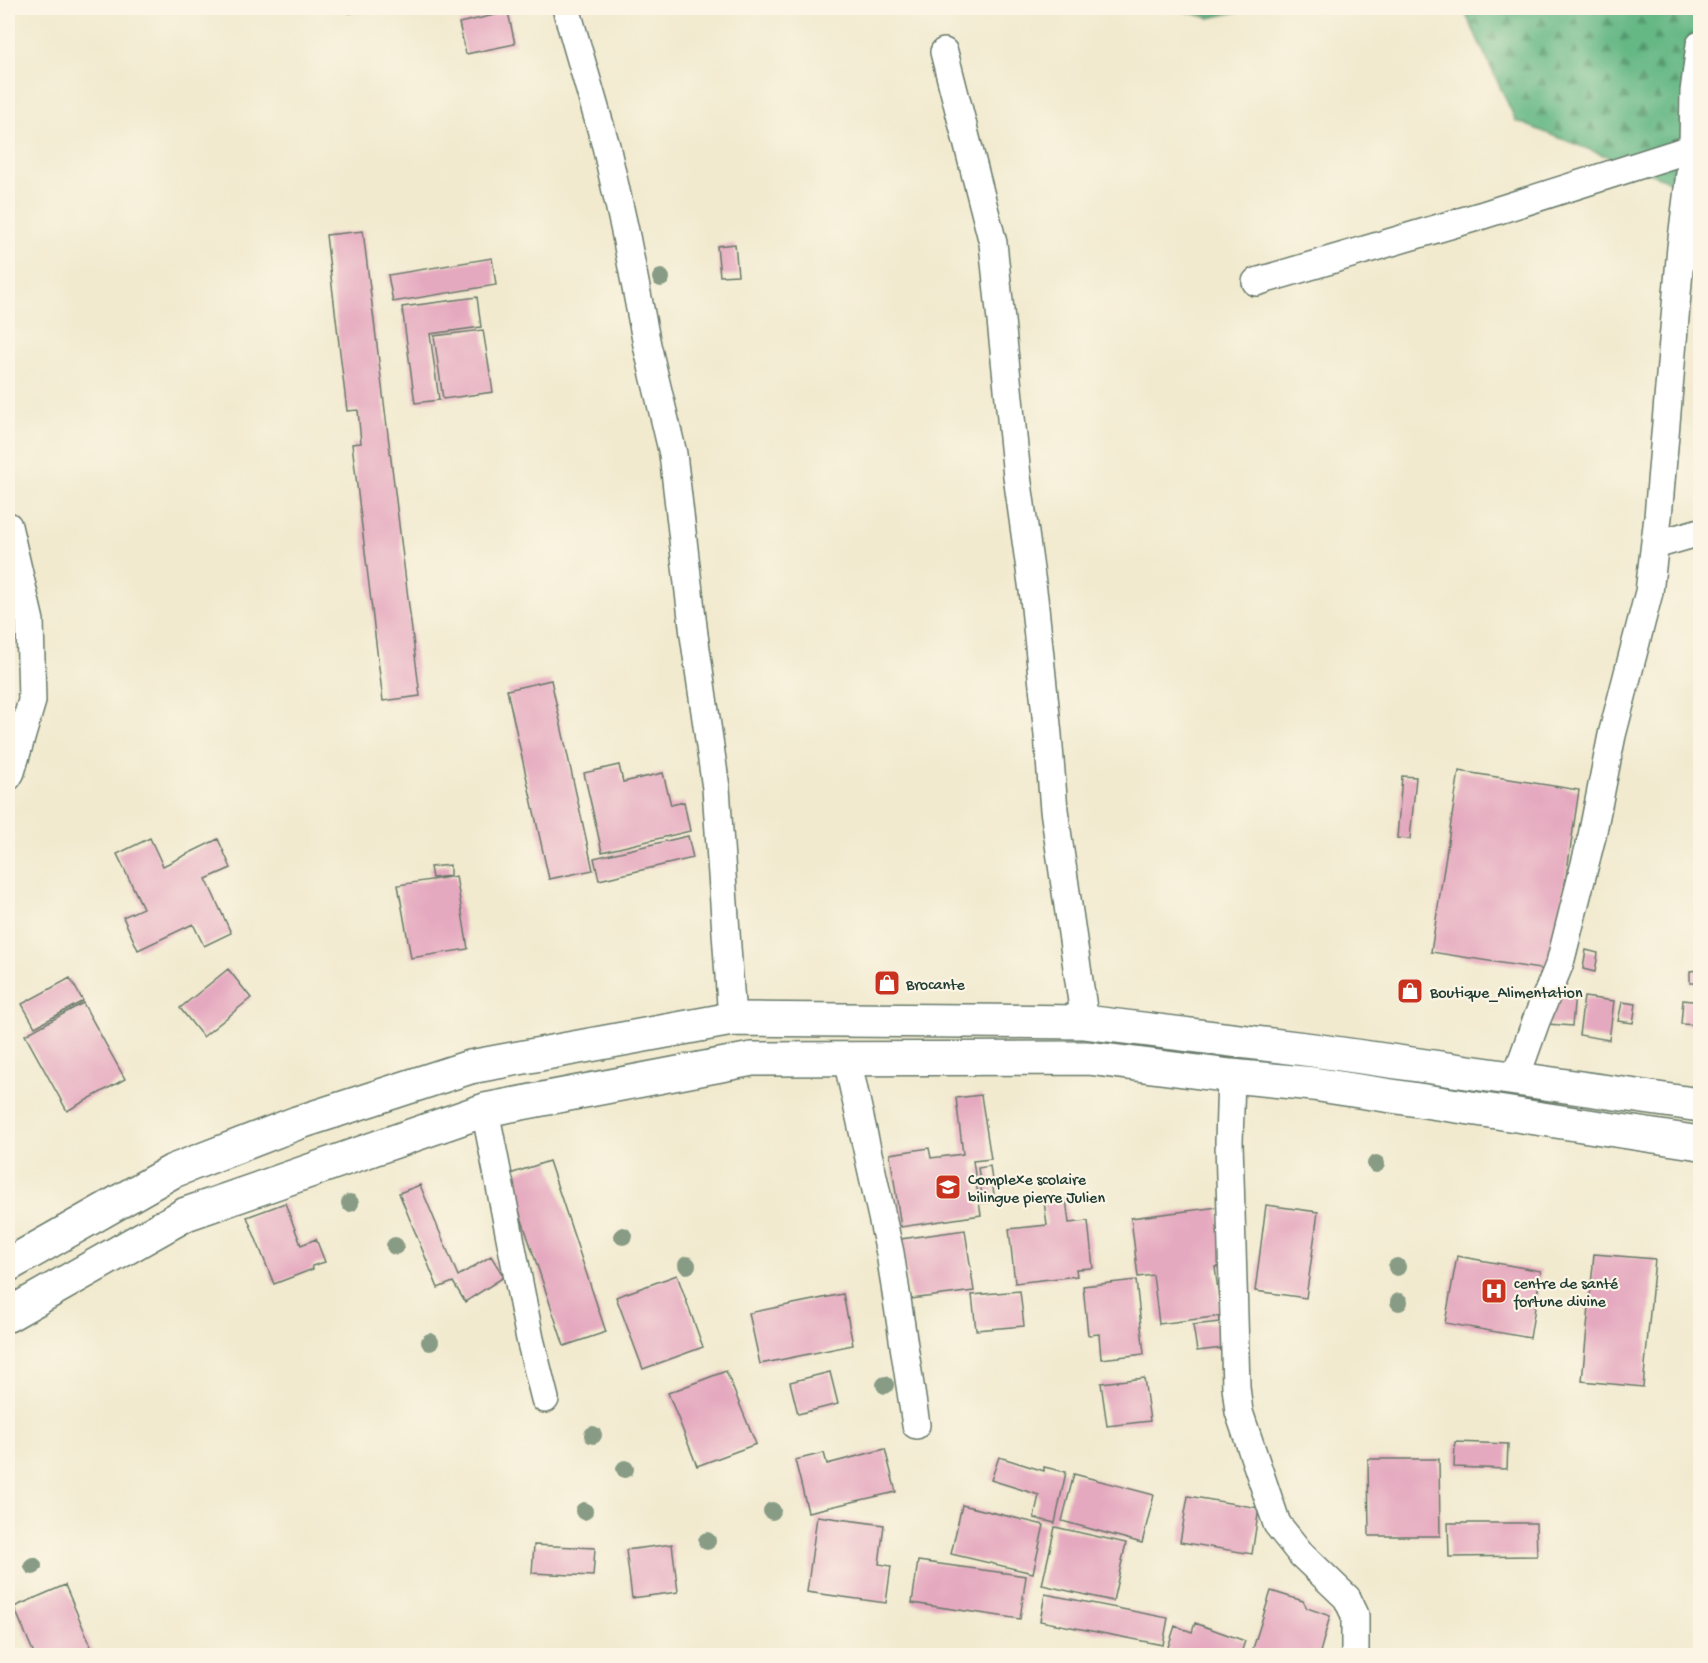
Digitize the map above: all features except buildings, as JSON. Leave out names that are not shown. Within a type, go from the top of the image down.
[{"type":"main road","points":[[8,1264],[173,1171],[297,1123],[470,1067],[732,1019],[1085,1022],[1313,1050],[1701,1105]]},
{"type":"main road","points":[[8,1315],[186,1214],[485,1110],[752,1059],[1088,1058],[1313,1084],[1701,1143]]},
{"type":"street","points":[[566,8],[606,146],[625,231],[646,345],[673,454],[694,635],[716,788],[732,1019]]},
{"type":"street","points":[[1515,1080],[1560,963],[1592,836],[1612,735],[1649,592],[1701,45]]},
{"type":"street","points":[[944,52],[993,243],[1017,476],[1034,598],[1054,810],[1085,1022]]},
{"type":"street","points":[[1256,282],[1480,216],[1693,148]]},
{"type":"street","points":[[8,526],[30,621],[32,701],[8,777]]},
{"type":"street","points":[[1655,545],[1701,532]]},
{"type":"street","points":[[848,1059],[890,1253],[916,1425]]},
{"type":"street","points":[[1231,1076],[1229,1142],[1236,1387],[1239,1412],[1277,1524],[1301,1554],[1347,1598],[1355,1615],[1355,1656]]},
{"type":"street","points":[[485,1110],[530,1339],[545,1398]]},
{"type":"green space","points":[[1174,8],[1253,8],[1209,18]]},
{"type":"green space","points":[[1463,8],[1700,8],[1700,225],[1677,184],[1516,121]]},
{"type":"place","name":"Brocante","points":[[887,983]]},
{"type":"place","name":"Boutique_Alimentation","points":[[1410,991]]},
{"type":"place","name":"Complexe scolaire bilingue pierre Julien","points":[[948,1187]]},
{"type":"place","name":"centre de santé fortune divine","points":[[1494,1291]]}]
